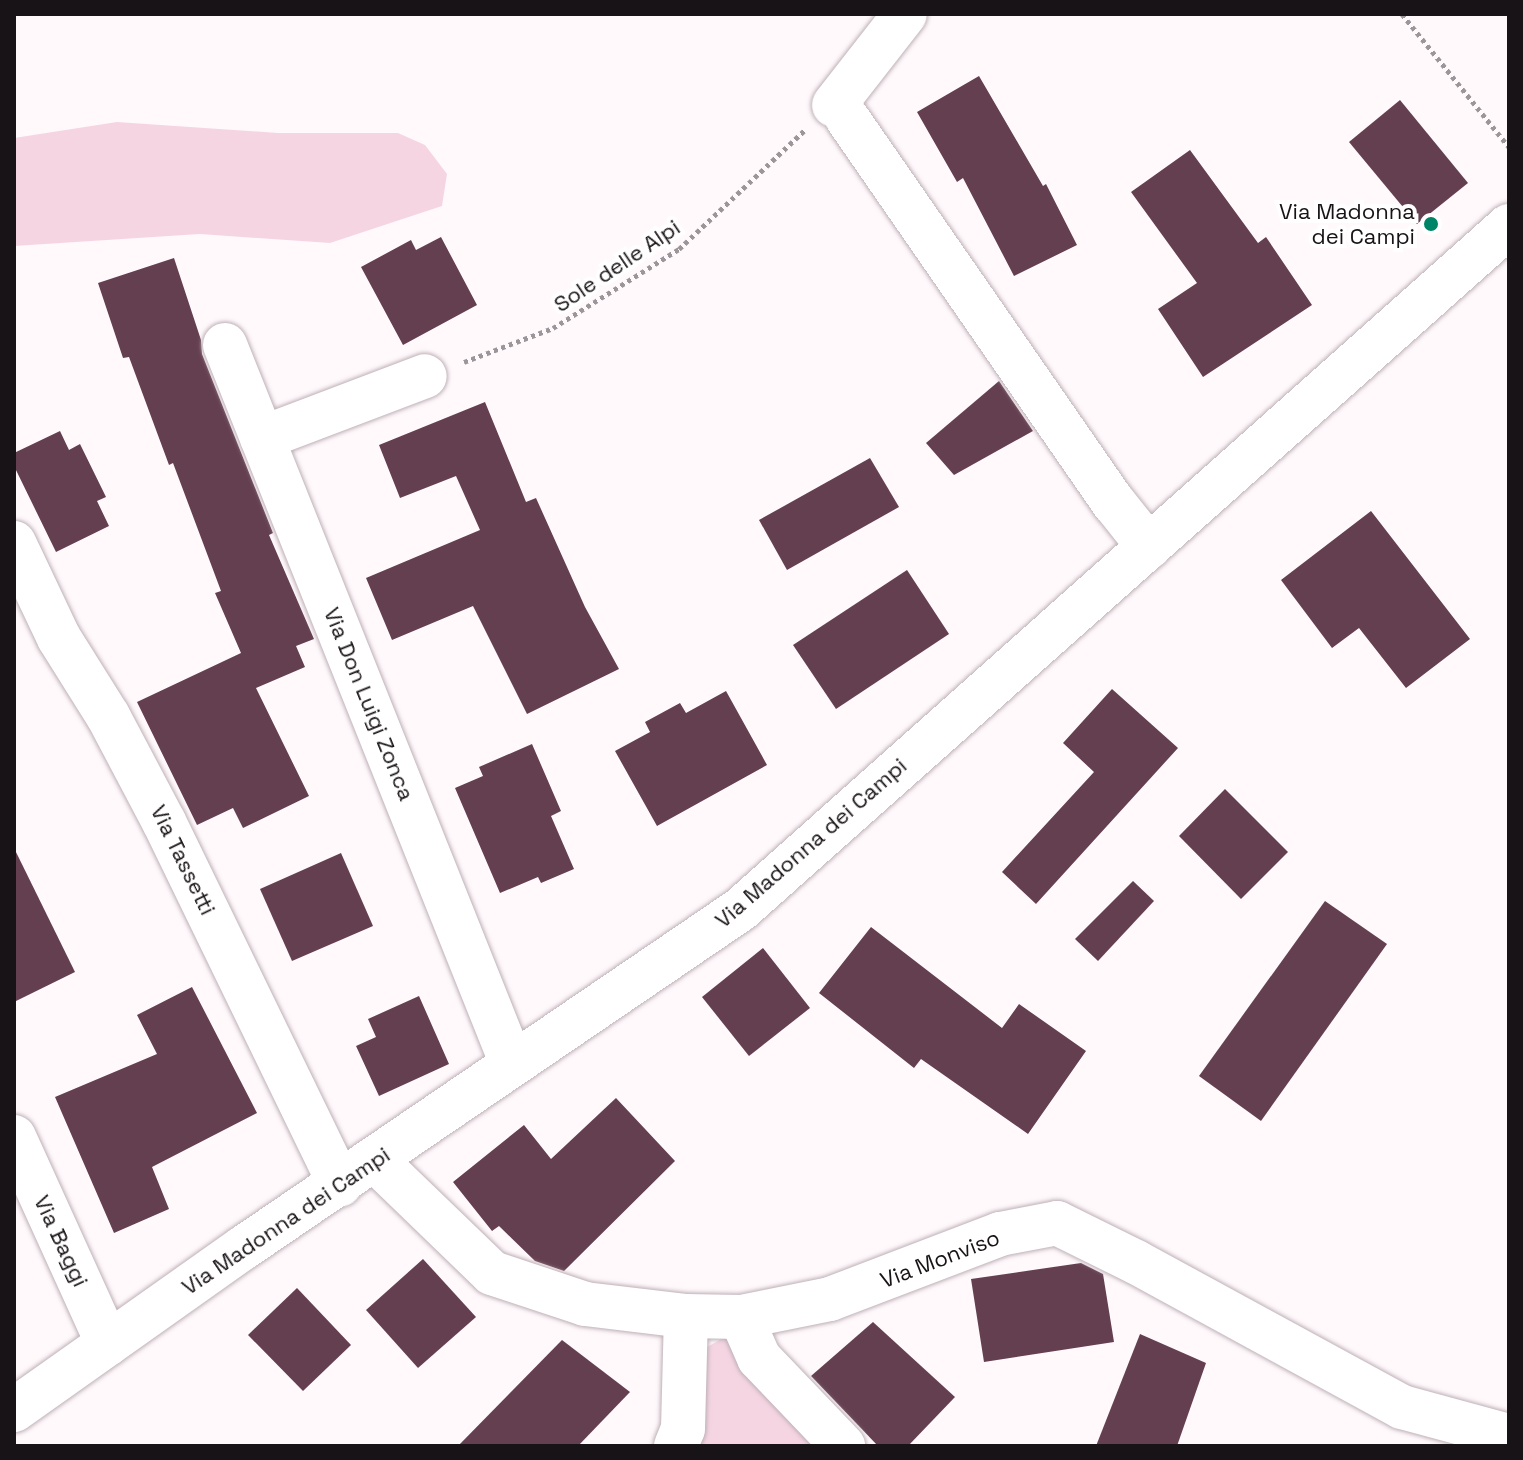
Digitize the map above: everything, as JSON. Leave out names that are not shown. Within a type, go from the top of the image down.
[{"type":"street","points":[[905,14],[840,112],[1114,503],[1149,547]]},
{"type":"street","name":"Via Madonna dei Campi","points":[[14,1410],[741,909],[1509,226]]},
{"type":"street","name":"Via Don Luigi Zonca","points":[[225,345],[512,1064]]},
{"type":"street","points":[[262,438],[425,376]]},
{"type":"street","name":"Via Tassetti","points":[[14,543],[59,638],[108,716],[358,1172]]},
{"type":"street","name":"Via Baggi","points":[[14,1137],[108,1344]]},
{"type":"street","name":"Via Monviso","points":[[358,1172],[492,1273],[585,1304],[686,1316],[741,1317],[830,1299],[1000,1234],[1057,1223],[1136,1262],[1402,1407],[1449,1423],[1509,1436]]},
{"type":"street","points":[[676,1446],[683,1429],[686,1316]]},
{"type":"street","points":[[741,1317],[759,1358],[843,1446]]},
{"type":"path","points":[[1402,14],[1509,147]]},
{"type":"path","name":"Sole delle Alpi","points":[[425,376],[553,328],[679,249],[840,112]]},
{"type":"shaded area","points":[[117,122],[278,133],[398,133],[425,145],[447,174],[442,206],[330,243],[200,234],[14,246],[14,138]]},
{"type":"shaded area","points":[[725,1337],[836,1446],[698,1446],[700,1351]]},
{"type":"building","points":[[979,76],[1043,186],[1046,184],[1077,245],[1014,276],[963,178],[957,182],[917,112]]},
{"type":"building","points":[[1400,100],[1468,183],[1417,224],[1349,142]]},
{"type":"building","points":[[1190,150],[1258,243],[1266,237],[1312,305],[1203,377],[1158,309],[1197,283],[1131,192]]},
{"type":"building","points":[[441,237],[477,305],[403,345],[361,267],[411,240],[416,250]]},
{"type":"building","points":[[174,258],[201,340],[202,354],[273,533],[269,535],[314,639],[296,646],[305,667],[256,688],[309,796],[243,828],[233,808],[197,825],[137,702],[241,653],[215,593],[221,591],[173,463],[169,465],[129,357],[123,358],[98,283]]},
{"type":"building","points":[[999,381],[1033,431],[954,475],[926,443]]},
{"type":"building","points":[[485,402],[526,502],[536,498],[585,607],[619,669],[527,714],[473,606],[392,640],[366,578],[480,530],[456,476],[400,498],[379,445]]},
{"type":"building","points":[[60,431],[69,450],[80,444],[106,497],[97,501],[109,526],[56,552],[14,466],[14,453]]},
{"type":"building","points":[[870,458],[899,507],[787,570],[759,520]]},
{"type":"building","points":[[1371,511],[1470,639],[1406,688],[1359,628],[1332,648],[1281,580]]},
{"type":"building","points":[[907,570],[949,634],[836,709],[793,645]]},
{"type":"building","points":[[1112,689],[1178,748],[1036,904],[1002,872],[1094,772],[1063,743]]},
{"type":"building","points":[[726,691],[767,765],[657,826],[615,751],[650,732],[645,722],[680,703],[686,713]]},
{"type":"building","points":[[532,744],[561,811],[551,816],[574,869],[541,883],[538,877],[500,893],[455,788],[483,776],[479,767]]},
{"type":"building","points":[[1225,789],[1288,852],[1241,899],[1179,836]]},
{"type":"building","points":[[14,848],[75,972],[14,1002]]},
{"type":"building","points":[[341,853],[373,926],[292,961],[260,889]]},
{"type":"building","points":[[1133,881],[1154,901],[1098,961],[1075,939]]},
{"type":"building","points":[[1325,901],[1387,944],[1261,1121],[1199,1076]]},
{"type":"building","points":[[871,927],[1002,1028],[1019,1004],[1086,1051],[1028,1134],[921,1059],[914,1068],[819,993]]},
{"type":"building","points":[[763,948],[810,1008],[749,1056],[702,997]]},
{"type":"building","points":[[192,987],[257,1113],[152,1167],[169,1209],[114,1233],[55,1097],[157,1054],[137,1015]]},
{"type":"building","points":[[419,996],[449,1064],[379,1096],[356,1046],[376,1037],[368,1019]]},
{"type":"building","points":[[616,1098],[675,1161],[564,1271],[535,1261],[499,1226],[492,1231],[453,1182],[524,1125],[551,1159]]},
{"type":"building","points":[[423,1259],[476,1317],[418,1368],[366,1310]]},
{"type":"building","points":[[1081,1263],[1103,1274],[1114,1342],[984,1362],[971,1279]]},
{"type":"building","points":[[297,1288],[351,1345],[303,1391],[248,1335]]},
{"type":"building","points":[[873,1322],[955,1397],[908,1446],[878,1446],[811,1376]]},
{"type":"building","points":[[1140,1334],[1206,1363],[1177,1446],[1096,1446]]},
{"type":"building","points":[[562,1340],[630,1392],[578,1446],[458,1446]]},
{"type":"place","name":"Via Madonna dei Campi","points":[[1431,224]]}]
